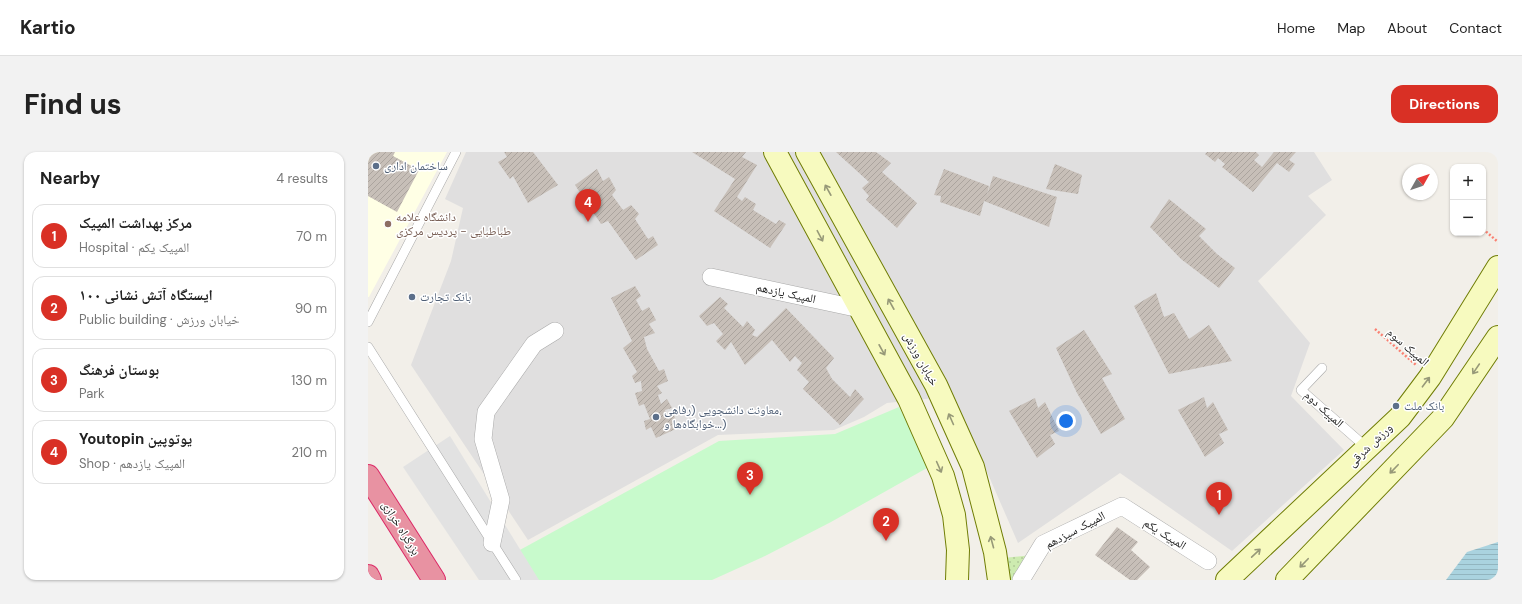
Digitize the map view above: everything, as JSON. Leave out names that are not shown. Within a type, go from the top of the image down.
[{"type":"highway","points":[[368,463],[385,502]]},
{"type":"highway","name":"بزرگراه خرازی","points":[[368,476],[434,580]]},
{"type":"highway","points":[[368,576],[370,580]]},
{"type":"main road","points":[[775,152],[909,399],[943,476],[954,515],[958,550],[957,580]]},
{"type":"main road","name":"خیابان ورزش","points":[[807,152],[936,385],[970,460],[995,552],[999,580]]},
{"type":"main road","name":"ورزش شرقی","points":[[1227,580],[1400,417],[1430,377],[1498,267]]},
{"type":"main road","points":[[1287,580],[1443,418],[1498,337]]},
{"type":"street","name":"المپیک یازدهم","points":[[711,277],[860,309]]},
{"type":"street","points":[[492,543],[501,500],[483,439],[486,412],[534,344],[555,332]]},
{"type":"street","name":"المپیک یکم","points":[[1122,506],[1208,561]]},
{"type":"street","name":"المپیک سیزدهم","points":[[1021,580],[1044,544],[1122,506]]},
{"type":"lane","points":[[368,322],[456,152]]},
{"type":"lane","points":[[368,347],[516,580]]},
{"type":"lane","name":"المپیک دوم","points":[[1322,368],[1301,390],[1367,448]]},
{"type":"path","points":[[1486,232],[1498,242]]},
{"type":"path","name":"المپیک سوم","points":[[1375,329],[1430,377]]},
{"type":"shaded area","name":"دانشگاه علامه طباطبایی - پردیس مرکزی","points":[[368,152],[447,152],[369,297],[368,297]]},
{"type":"shaded area","points":[[466,152],[1314,152],[1332,180],[1308,196],[1326,215],[1258,281],[1310,343],[1291,396],[1344,450],[1232,551],[1120,473],[1018,543],[954,396],[887,403],[864,417],[834,430],[718,435],[528,540],[411,365],[451,261],[463,208],[445,199]]},
{"type":"shaded area","points":[[450,436],[539,580],[479,580],[403,467]]},
{"type":"green space","points":[[899,407],[916,440],[927,468],[831,522],[765,556],[712,580],[537,580],[518,551],[719,441],[835,434]]},
{"type":"green space","points":[[1033,555],[1016,580],[1006,580],[1003,558]]},
{"type":"water","points":[[1498,542],[1498,580],[1446,580],[1467,552]]},
{"type":"building","points":[[368,152],[395,152],[393,156],[419,170],[397,212],[368,196]]},
{"type":"building","points":[[504,152],[533,152],[558,185],[528,203],[513,176],[510,179],[498,162],[507,157]]},
{"type":"building","points":[[692,152],[746,152],[742,157],[757,165],[737,197],[742,201],[745,197],[756,204],[753,210],[776,224],[779,220],[786,224],[770,248],[714,211],[735,179]]},
{"type":"building","points":[[836,152],[876,152],[891,163],[882,172],[917,203],[897,228],[866,200],[869,196],[862,188],[869,182]]},
{"type":"building","points":[[1207,152],[1256,152],[1259,155],[1254,160],[1262,167],[1274,152],[1296,152],[1289,160],[1295,164],[1289,172],[1277,163],[1253,192],[1222,167],[1225,164],[1218,158],[1215,162],[1205,154]]},
{"type":"building","points":[[1055,164],[1082,175],[1078,194],[1046,189]]},
{"type":"building","points":[[597,169],[603,181],[609,177],[616,190],[612,195],[623,210],[631,205],[639,214],[635,219],[648,239],[653,236],[658,245],[636,260],[608,221],[601,224],[575,185]]},
{"type":"building","points":[[944,169],[989,186],[987,195],[993,176],[1057,197],[1049,227],[984,201],[980,216],[940,202],[941,196],[934,195]]},
{"type":"building","points":[[1169,199],[1206,229],[1199,236],[1217,254],[1235,268],[1219,288],[1181,259],[1150,227]]},
{"type":"building","points":[[635,286],[641,296],[636,300],[642,311],[649,307],[656,320],[649,324],[655,333],[644,337],[647,349],[659,371],[664,369],[668,381],[657,386],[662,393],[658,395],[661,404],[667,399],[672,408],[665,410],[668,419],[674,415],[678,428],[656,438],[651,427],[646,430],[644,421],[650,419],[644,404],[639,406],[635,393],[642,391],[641,381],[635,383],[632,376],[637,372],[623,348],[632,341],[611,298]]},
{"type":"building","points":[[1156,293],[1164,317],[1174,313],[1189,339],[1209,325],[1232,361],[1169,374],[1134,306]]},
{"type":"building","points":[[720,297],[728,304],[724,308],[743,327],[747,321],[755,330],[752,335],[757,337],[786,308],[834,358],[826,368],[832,379],[850,397],[855,389],[864,399],[840,425],[803,389],[809,382],[797,370],[802,363],[795,356],[790,362],[772,340],[745,365],[731,342],[725,350],[716,341],[723,334],[714,323],[707,326],[699,316]]},
{"type":"building","points":[[1084,330],[1112,374],[1102,378],[1125,419],[1101,434],[1077,393],[1056,348]]},
{"type":"building","points":[[1204,397],[1207,408],[1213,402],[1228,430],[1219,434],[1224,443],[1205,457],[1178,410]]},
{"type":"building","points":[[1035,398],[1038,408],[1045,402],[1059,431],[1050,435],[1055,444],[1037,458],[1009,411]]},
{"type":"building","points":[[1117,527],[1138,542],[1131,550],[1150,567],[1137,580],[1130,580],[1095,555]]},
{"type":"place","name":"ساختمان اداری","points":[[376,166]]},
{"type":"place","name":"Youtopin یوتوپین","points":[[588,222]]},
{"type":"place","name":"دانشگاه علامه طباطبایی - پردیس مرکزی","points":[[388,224]]},
{"type":"place","name":"بانک تجارت","points":[[412,297]]},
{"type":"place","name":"بانک ملت","points":[[1396,406]]},
{"type":"place","name":"معاونت دانشجویی (رفاهی، خوابگاه‌ها و...)","points":[[656,417]]},
{"type":"place","name":"بوستان فرهنگ","points":[[750,495]]},
{"type":"place","name":"مرکز بهداشت المپیک","points":[[1219,515]]},
{"type":"place","name":"ایستگاه آتش نشانی ۱۰۰","points":[[886,541]]}]
